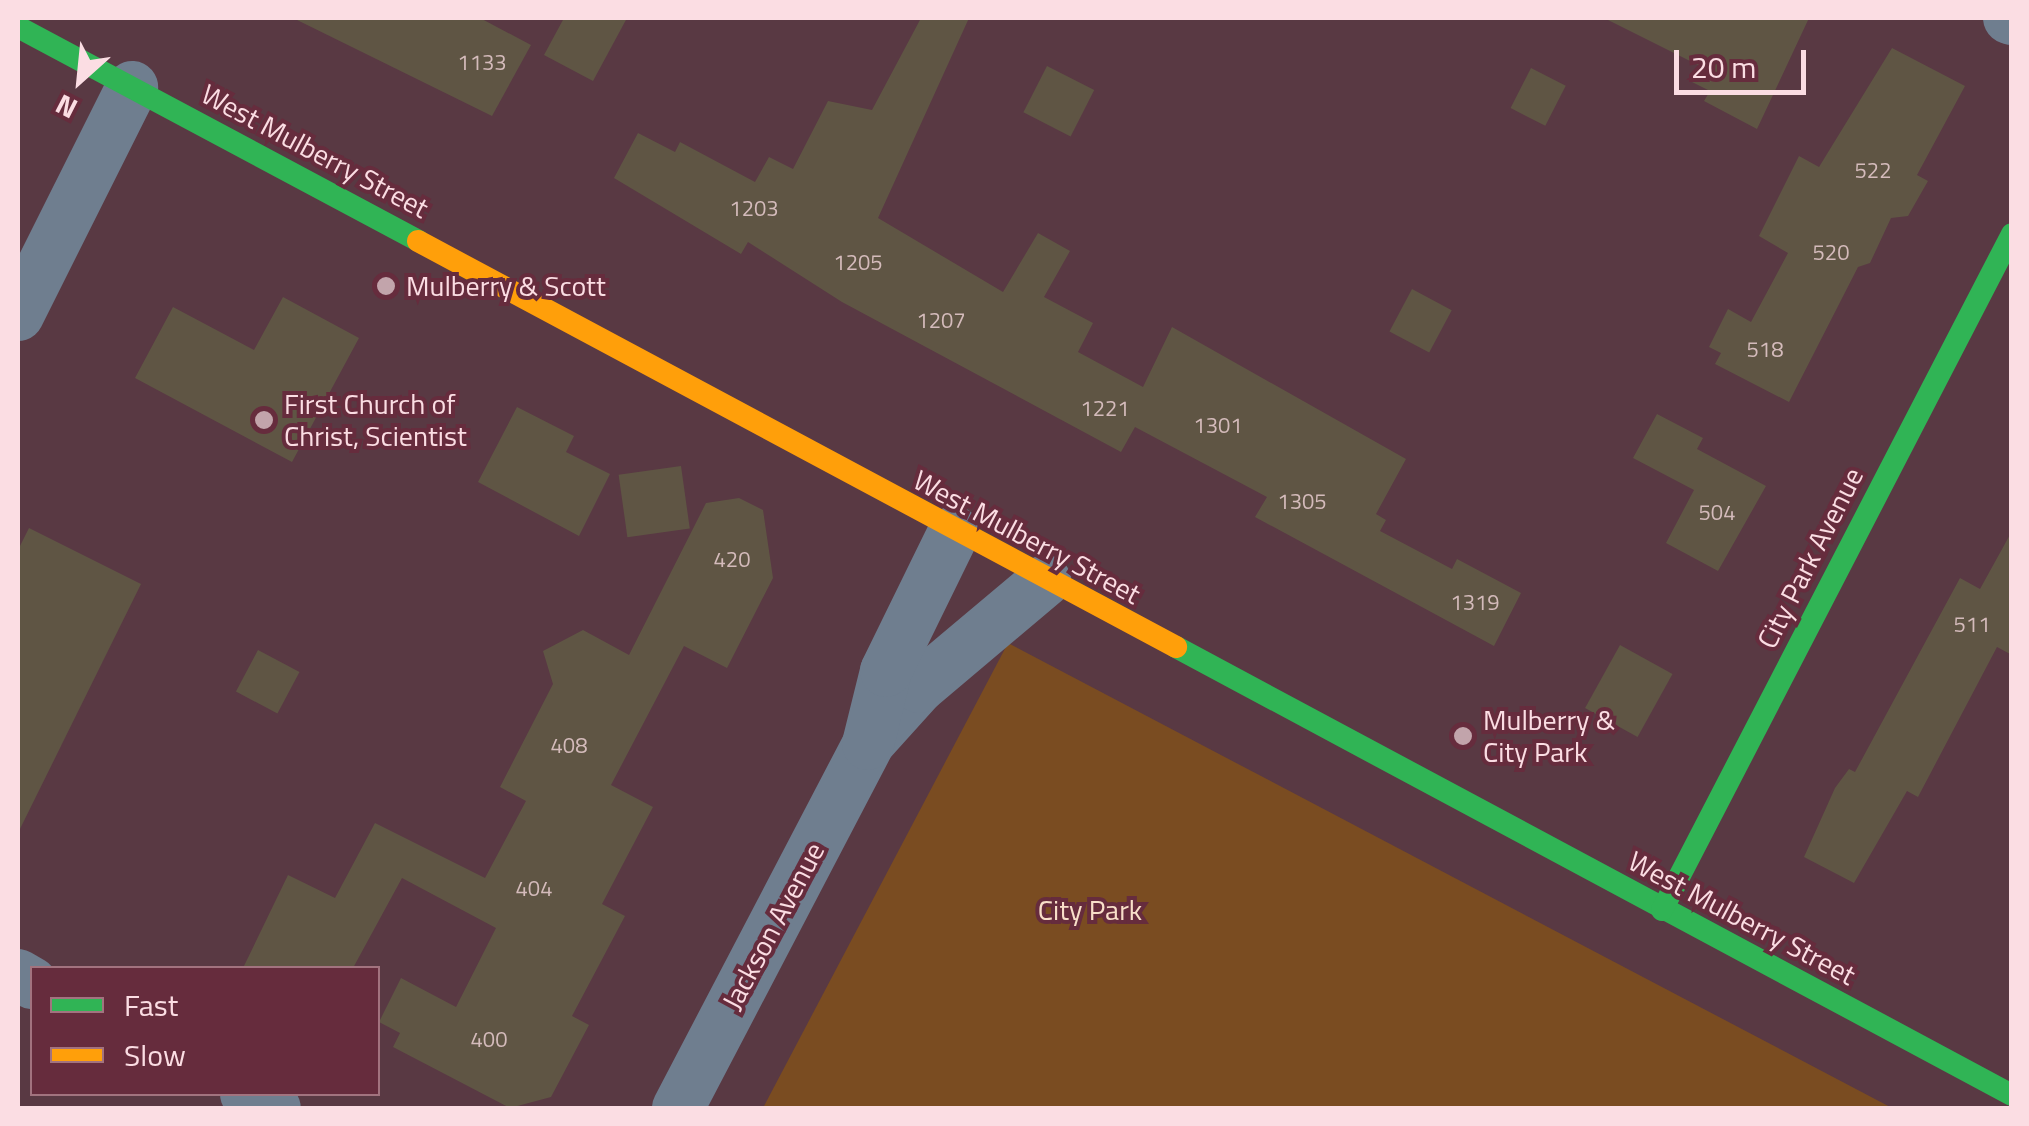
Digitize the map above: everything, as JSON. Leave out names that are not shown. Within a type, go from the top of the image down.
[{"type":"main road","name":"West Mulberry Street","points":[[18,27],[1045,581],[2012,1094]]},
{"type":"main road","name":"City Park Avenue","points":[[1662,910],[2012,234]]},
{"type":"street","points":[[18,315],[132,88]]},
{"type":"street","name":"Jackson Avenue","points":[[678,1108],[868,744],[886,671],[954,532]]},
{"type":"street","name":"Jackson Avenue","points":[[868,744],[919,688],[1045,581]]},
{"type":"street","points":[[250,1096],[275,1108]]},
{"type":"green space","name":"City Park","points":[[1008,643],[1892,1108],[763,1108]]},
{"type":"building","points":[[293,18],[480,18],[531,45],[492,116]]},
{"type":"building","points":[[564,18],[627,18],[593,81],[544,55]]},
{"type":"building","points":[[921,18],[969,18],[878,218],[1003,292],[1038,233],[1070,251],[1044,297],[1093,323],[1078,352],[1143,387],[1172,327],[1406,459],[1376,514],[1386,520],[1380,531],[1452,569],[1457,559],[1521,593],[1494,646],[1255,517],[1267,497],[1135,427],[1121,452],[842,302],[748,242],[741,254],[614,178],[638,133],[675,152],[680,142],[755,182],[769,157],[793,169],[828,101],[872,110]]},
{"type":"building","points":[[1604,18],[1809,18],[1757,129],[1704,101],[1710,91],[1692,82],[1700,66]]},
{"type":"building","points":[[1892,48],[1965,86],[1917,175],[1928,181],[1908,216],[1891,218],[1870,263],[1858,267],[1789,402],[1715,364],[1721,353],[1709,347],[1728,309],[1751,322],[1788,253],[1759,236],[1799,156],[1819,167]]},
{"type":"building","points":[[1047,66],[1094,90],[1071,136],[1023,112]]},
{"type":"building","points":[[1531,68],[1566,86],[1545,126],[1511,108]]},
{"type":"building","points":[[1412,289],[1452,310],[1429,353],[1389,331]]},
{"type":"building","name":"First Church of Christ, Scientist","points":[[283,297],[359,338],[292,462],[135,378],[173,307],[254,350]]},
{"type":"building","points":[[517,407],[574,436],[566,452],[610,474],[579,536],[478,482]]},
{"type":"building","points":[[1657,414],[1703,438],[1697,449],[1766,486],[1718,571],[1666,543],[1694,490],[1633,458]]},
{"type":"building","points":[[681,466],[690,528],[627,537],[619,475]]},
{"type":"building","points":[[739,498],[763,510],[773,578],[727,668],[684,646],[611,785],[653,807],[602,904],[625,916],[572,1016],[589,1025],[551,1097],[510,1108],[393,1047],[400,1033],[380,1020],[401,978],[456,1007],[496,928],[402,878],[354,966],[244,966],[288,875],[335,898],[375,823],[485,878],[526,801],[500,787],[553,684],[543,651],[583,630],[629,655],[706,503]]},
{"type":"building","points":[[29,528],[141,584],[18,833],[18,550]]},
{"type":"building","points":[[2012,531],[2012,655],[1997,647],[1918,797],[1907,791],[1854,883],[1804,857],[1835,788],[1849,769],[1855,772],[1960,578],[1980,589]]},
{"type":"building","points":[[1620,645],[1672,674],[1638,737],[1585,708]]},
{"type":"building","points":[[258,650],[299,672],[277,714],[236,691]]},
{"type":"traffic: fast","points":[[18,27],[418,241]]},
{"type":"traffic: fast","points":[[1662,910],[2012,234]]},
{"type":"traffic: fast","points":[[1176,647],[2012,1095]]},
{"type":"traffic: slow","points":[[418,241],[1176,647]]},
{"type":"place","name":"Mulberry & Scott","points":[[386,286]]},
{"type":"place","name":"First Church of Christ, Scientist","points":[[264,420]]},
{"type":"place","name":"Mulberry & City Park","points":[[1463,736]]}]
